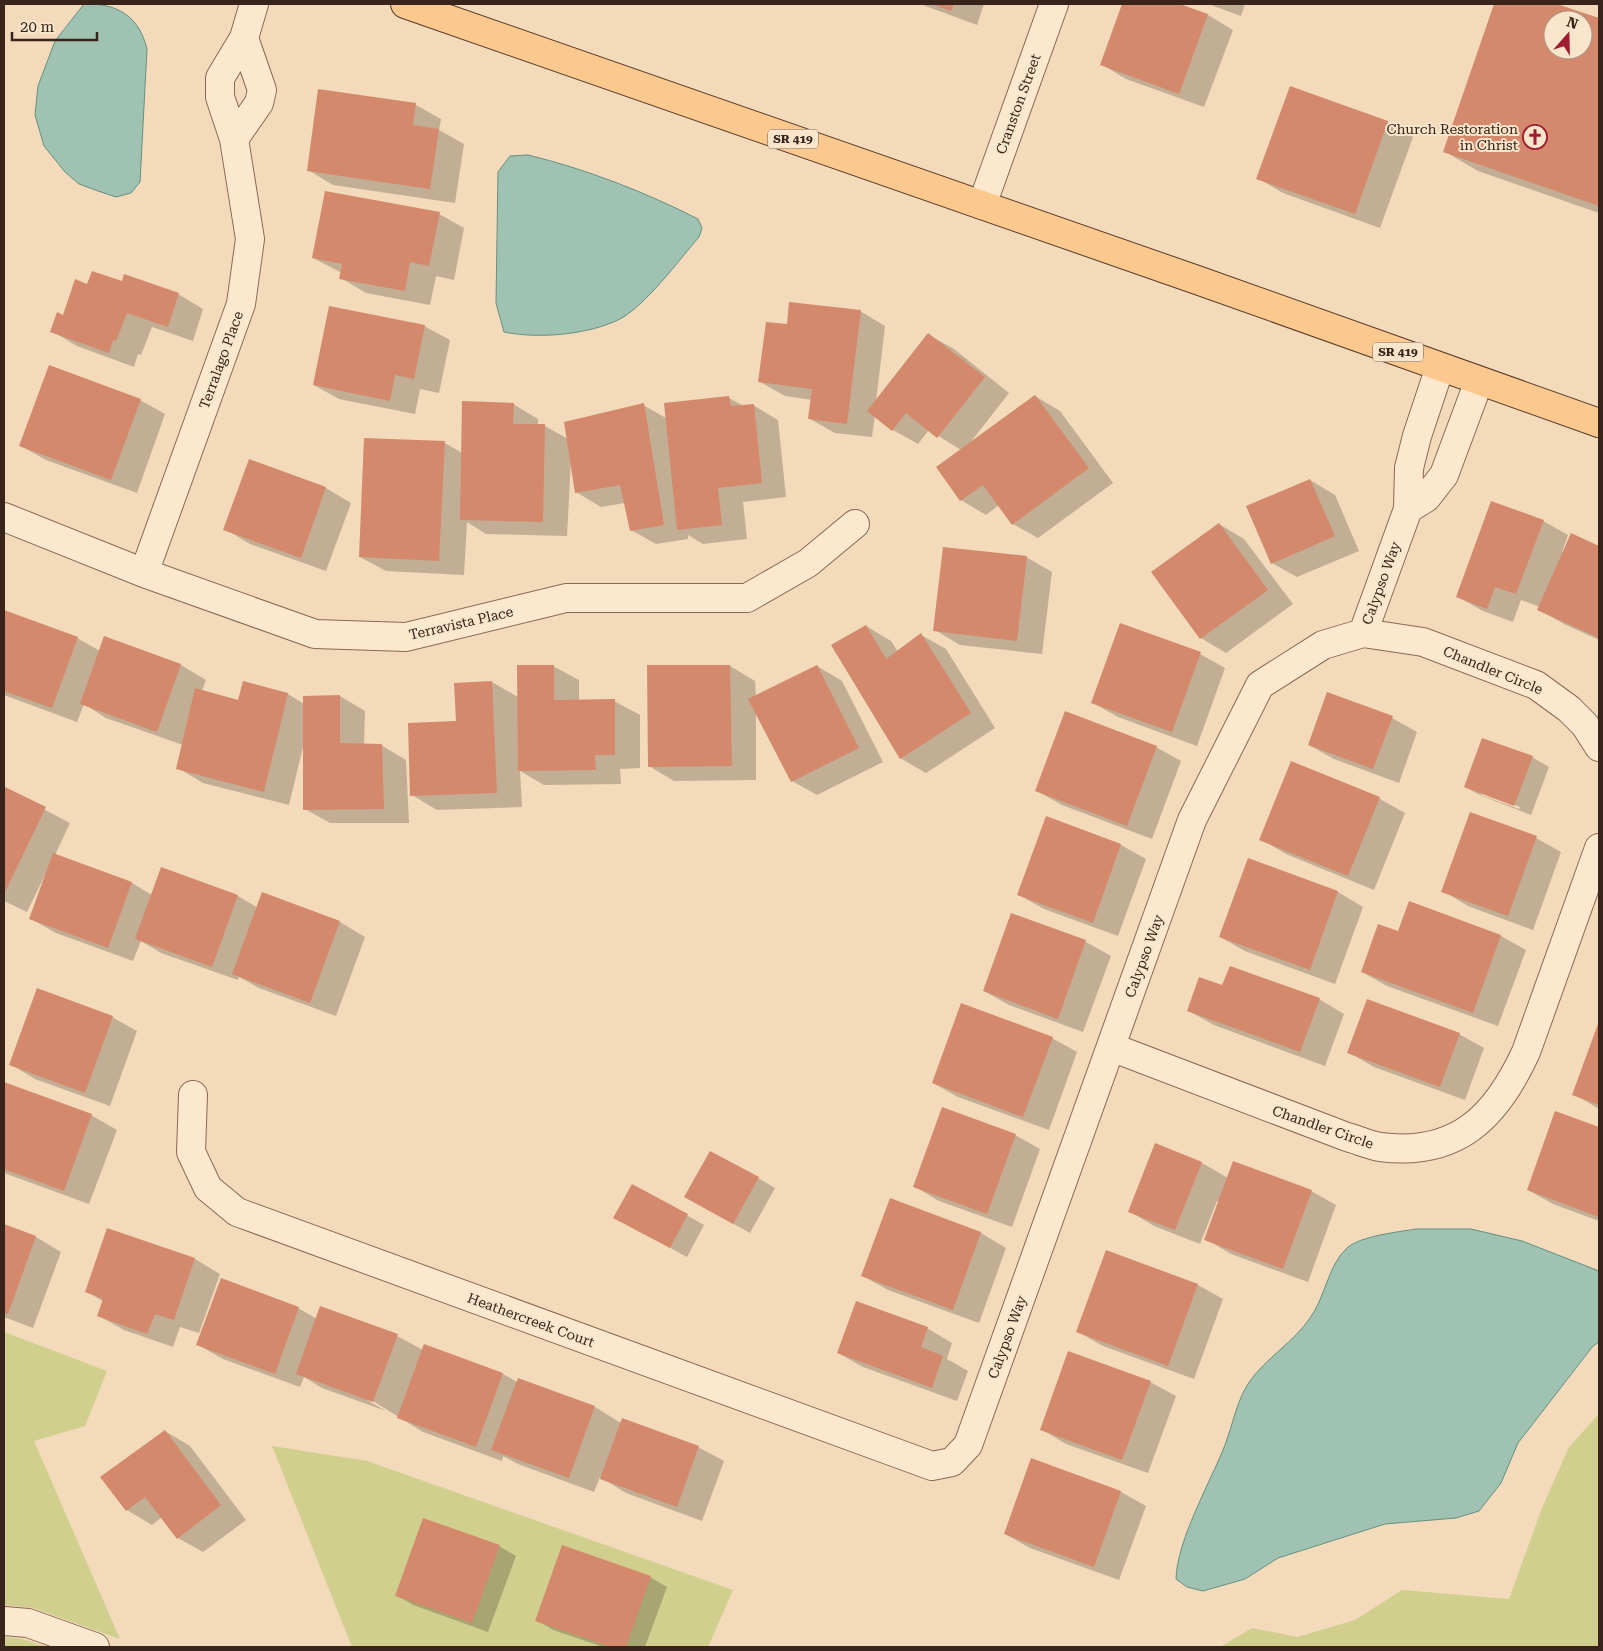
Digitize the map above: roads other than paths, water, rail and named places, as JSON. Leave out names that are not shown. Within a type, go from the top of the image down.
[{"type":"main road","name":"SR 419","points":[[405,4],[1440,366],[1599,424]]},
{"type":"street","name":"Terralago Place","points":[[144,573],[241,304],[250,239],[234,139],[220,98],[220,78],[244,38],[254,4]]},
{"type":"street","name":"Cranston Street","points":[[982,205],[1054,4]]},
{"type":"street","points":[[234,139],[259,103],[262,90],[244,38]]},
{"type":"street","name":"Calypso Way","points":[[952,1462],[968,1445],[1192,820],[1260,685],[1323,645],[1363,633],[1408,509],[1408,468],[1440,366]]},
{"type":"street","points":[[1408,509],[1426,498],[1444,475],[1479,381]]},
{"type":"street","name":"Terravista Place","points":[[4,517],[144,573],[315,634],[406,637],[566,598],[747,598],[808,562],[855,524]]},
{"type":"street","name":"Chandler Circle","points":[[1363,633],[1423,642],[1536,685],[1569,709],[1585,725],[1599,747]]},
{"type":"street","name":"Chandler Circle","points":[[1111,1047],[1347,1137],[1379,1146],[1404,1148],[1432,1144],[1453,1138],[1484,1118],[1512,1082],[1526,1052],[1599,848]]},
{"type":"street","name":"Heathercreek Court","points":[[193,1095],[192,1152],[208,1188],[237,1212],[932,1466],[952,1462]]},
{"type":"street","points":[[4,1621],[28,1623],[95,1647]]},
{"type":"place","name":"Church Restoration in Christ","points":[[1535,137]]}]
